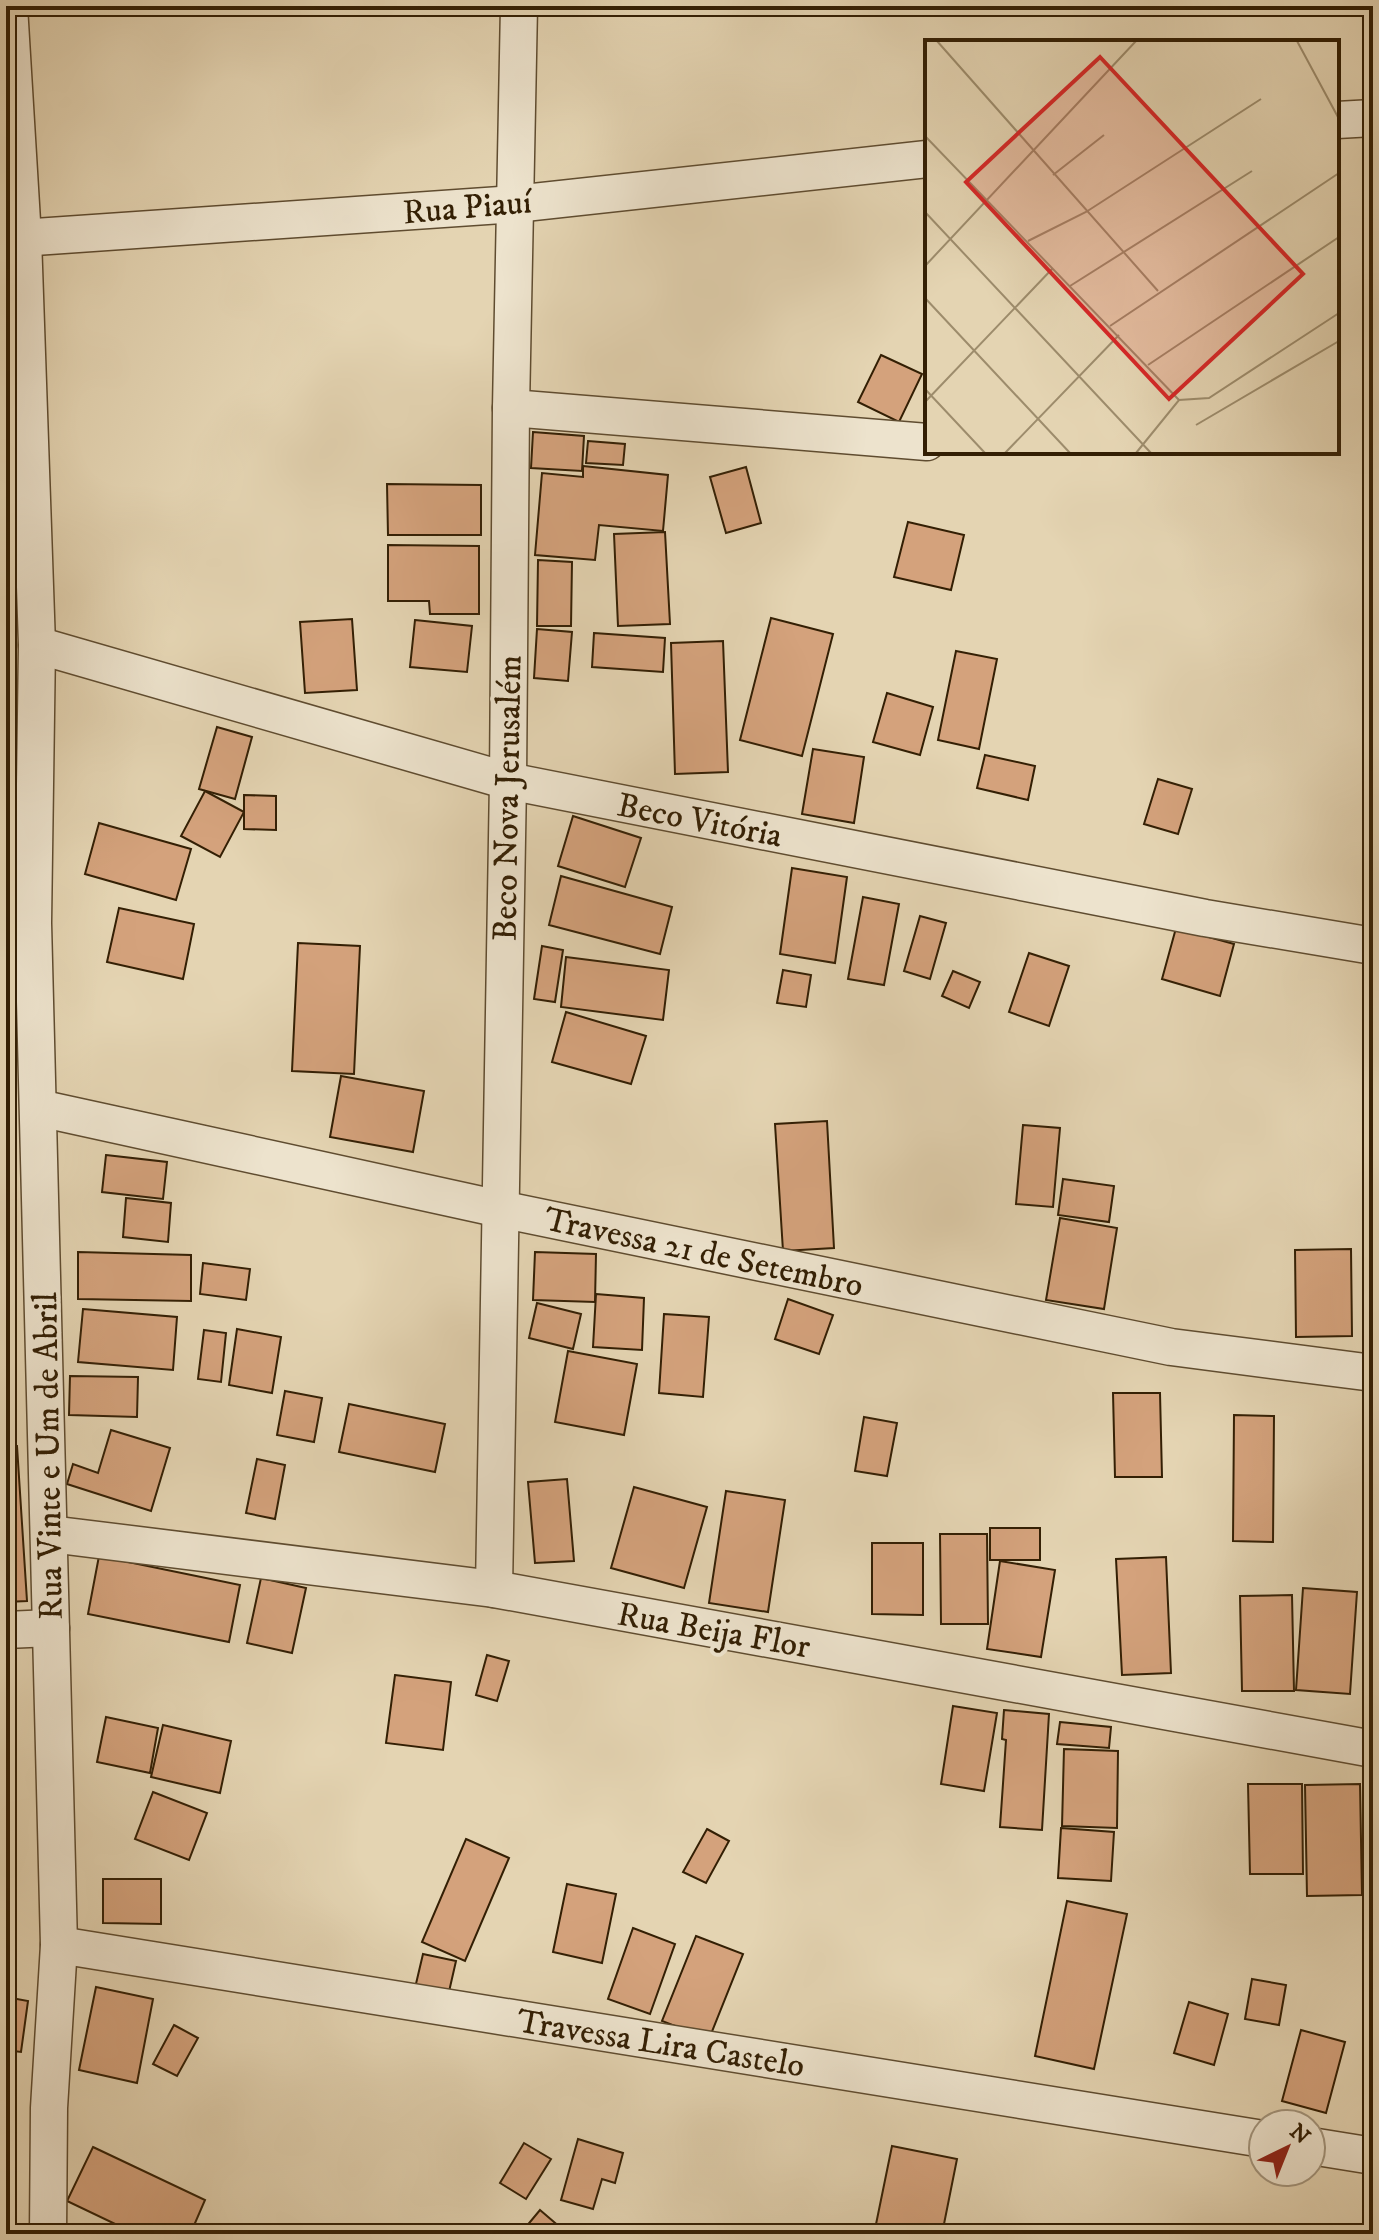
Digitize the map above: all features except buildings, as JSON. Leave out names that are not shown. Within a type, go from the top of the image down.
[{"type":"street","name":"Rua Vinte e Um de Abril","points":[[9,6],[15,238],[37,645],[19,923],[39,1108],[50,1534],[59,1945],[49,2108],[48,2234]]},
{"type":"street","name":"Beco Nova Jerusalém","points":[[494,1589],[519,6]]},
{"type":"street","points":[[1339,120],[1373,118]]},
{"type":"street","name":"Rua Piauí","points":[[15,238],[515,204],[925,159]]},
{"type":"street","points":[[511,408],[925,442]]},
{"type":"street","name":"Beco Vitória","points":[[37,645],[508,781],[1205,918],[1373,946]]},
{"type":"street","name":"Travessa 21 de Setembro","points":[[39,1108],[500,1209],[1171,1347],[1373,1373]]},
{"type":"street","name":"Rua Beija Flor","points":[[50,1534],[494,1589],[1373,1749]]},
{"type":"street","points":[[6,1630],[51,1628]]},
{"type":"street","name":"Travessa Lira Castelo","points":[[59,1945],[1247,2136]]},
{"type":"street","points":[[1327,2149],[1373,2156]]}]
